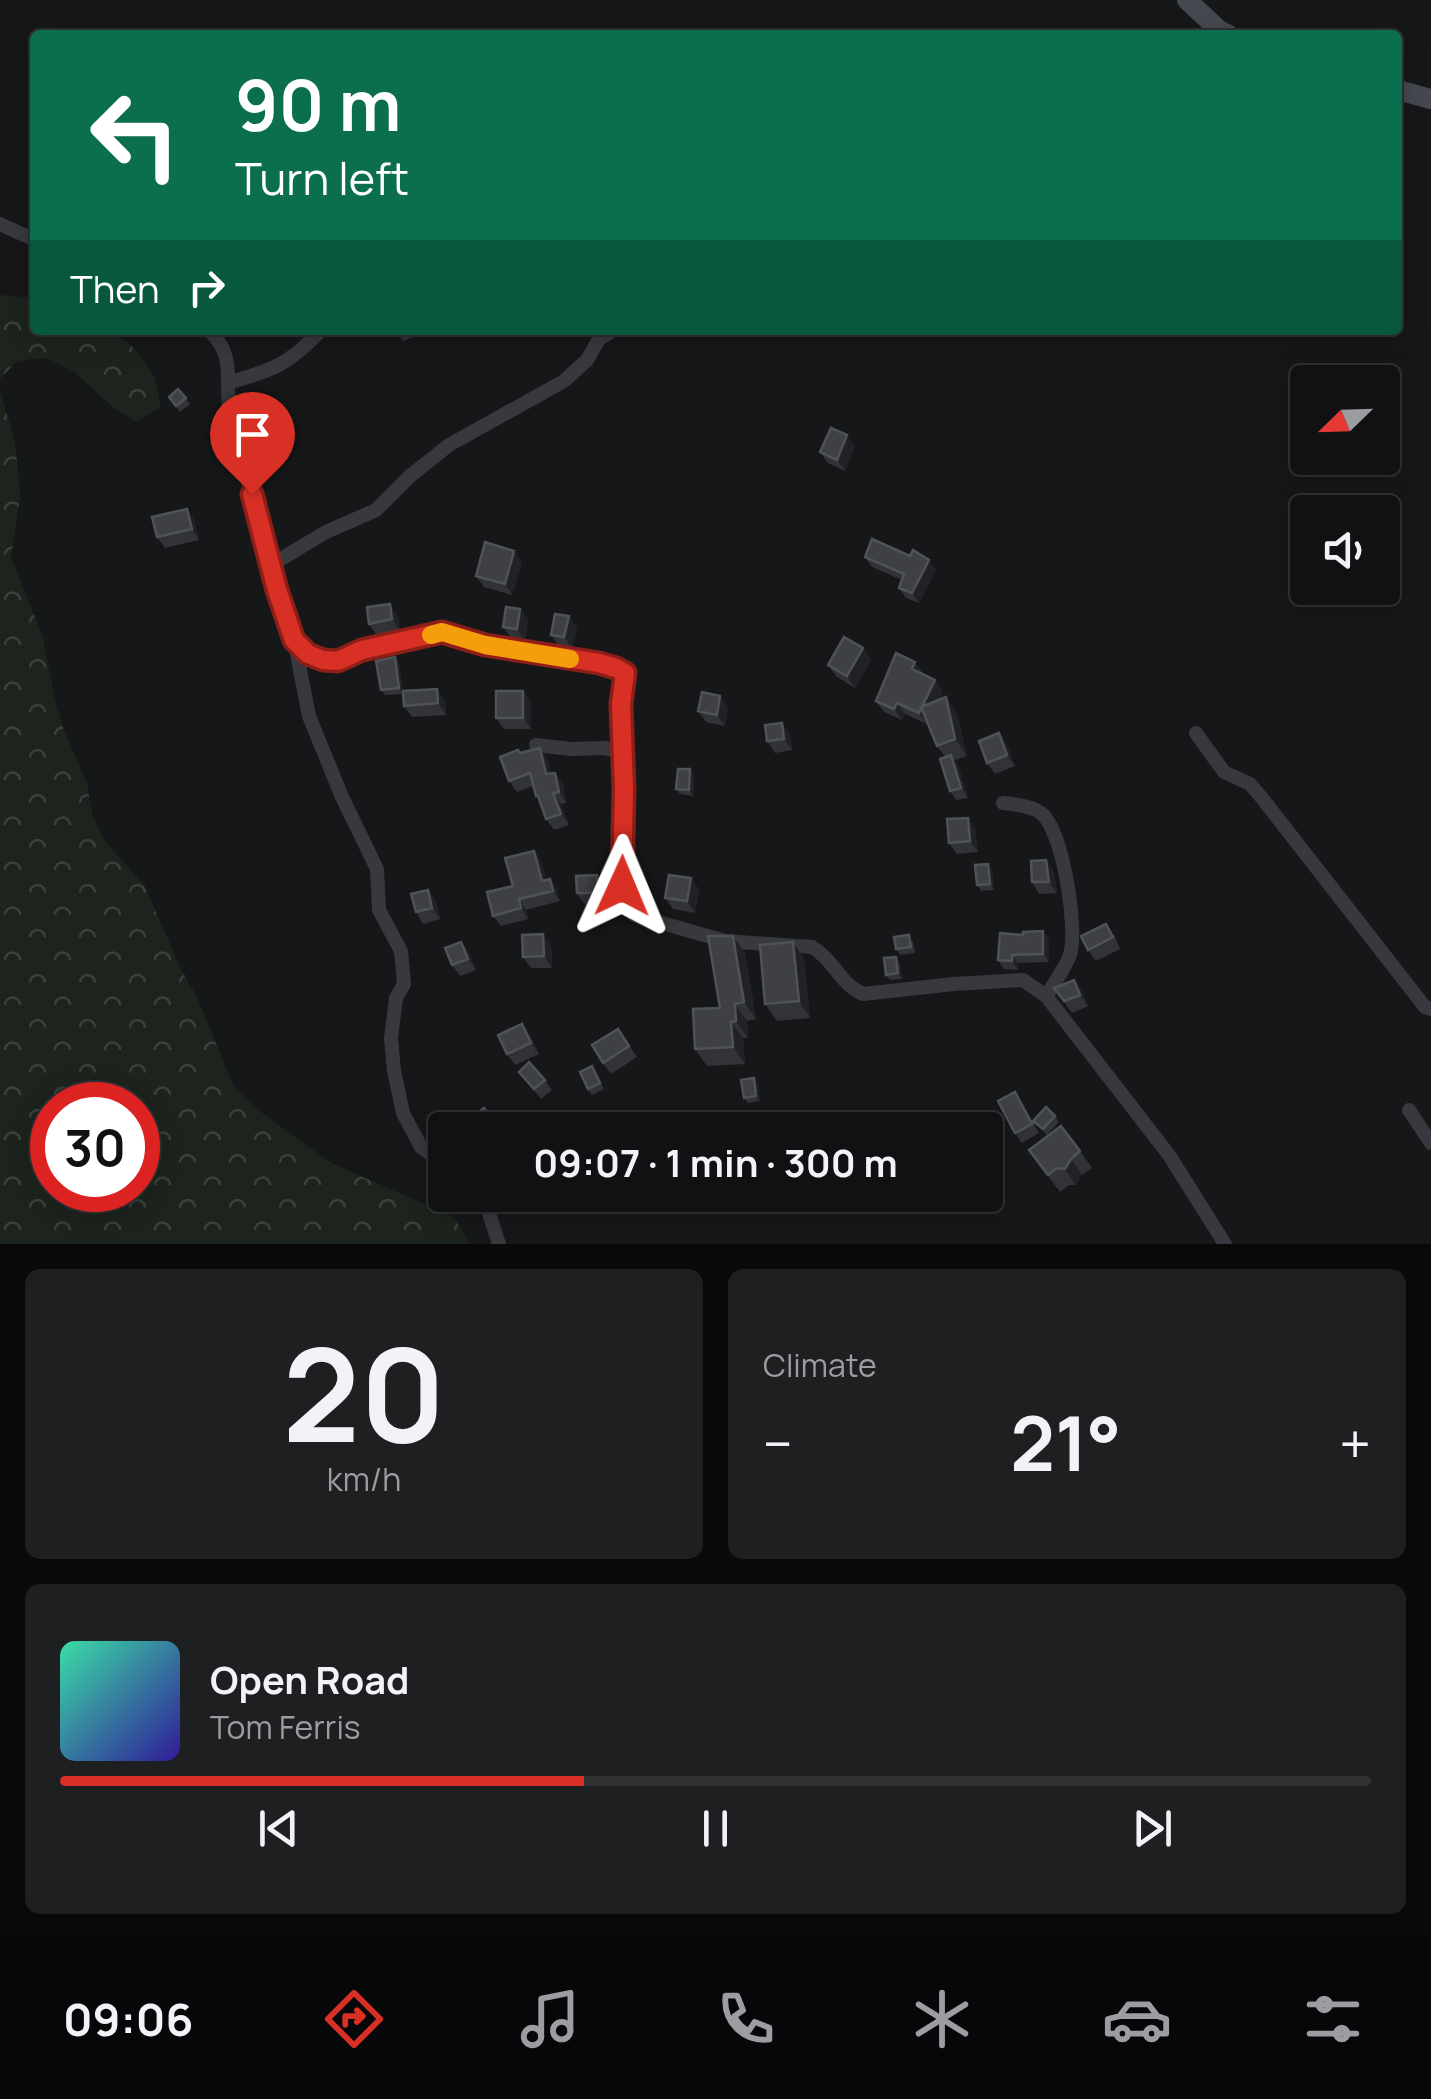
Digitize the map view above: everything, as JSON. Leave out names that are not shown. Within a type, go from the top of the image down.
[{"type":"street","points":[[1187,0],[1220,30]]},
{"type":"street","points":[[1402,91],[1431,98]]},
{"type":"street","points":[[0,224],[30,238]]},
{"type":"street","points":[[218,335],[228,363],[230,414],[294,640],[309,716],[376,870],[380,910],[401,951],[404,984],[396,998],[391,1038],[394,1071],[403,1114],[428,1152]]},
{"type":"street","points":[[228,383],[274,370],[316,335]]},
{"type":"street","points":[[270,566],[326,532],[376,510],[449,445],[564,381],[587,360],[605,335]]},
{"type":"street","points":[[294,640],[308,654],[338,661],[362,650],[442,632],[485,645],[599,663],[625,673],[621,704],[624,906],[634,915],[725,941],[812,947],[824,954],[852,989],[863,994],[1023,980],[1046,996],[1169,1155],[1226,1244]]},
{"type":"street","points":[[1196,733],[1224,772],[1250,784],[1262,798],[1431,1010]]},
{"type":"street","points":[[536,745],[622,752]]},
{"type":"street","points":[[1003,802],[1040,813],[1059,848],[1071,903],[1072,936],[1069,956],[1046,996]]},
{"type":"street","points":[[1409,1110],[1431,1143]]},
{"type":"street","points":[[489,1212],[499,1244]]},
{"type":"green space","points":[[0,295],[30,298],[30,335],[117,335],[137,351],[154,376],[161,407],[137,422],[113,407],[72,370],[46,358],[17,361],[0,379]]},
{"type":"green space","points":[[0,390],[14,439],[20,497],[11,557],[43,637],[63,728],[87,783],[92,814],[104,840],[144,885],[234,1087],[254,1107],[331,1163],[428,1206],[428,1212],[454,1217],[470,1244],[0,1244]]},
{"type":"building","points":[[178,389],[186,398],[176,406],[169,397]]},
{"type":"building","points":[[831,428],[847,435],[837,460],[820,452]]},
{"type":"building","points":[[187,509],[192,529],[157,537],[152,517]]},
{"type":"building","points":[[872,539],[910,556],[913,550],[929,560],[912,593],[899,588],[904,574],[865,557]]},
{"type":"building","points":[[485,542],[514,551],[505,584],[476,576]]},
{"type":"building","points":[[390,604],[392,619],[369,624],[367,607]]},
{"type":"building","points":[[506,607],[520,609],[517,629],[503,627]]},
{"type":"building","points":[[555,614],[569,616],[564,637],[551,635]]},
{"type":"building","points":[[844,637],[863,648],[847,676],[828,665]]},
{"type":"building","points":[[896,653],[915,662],[912,669],[935,680],[919,713],[897,703],[894,709],[876,701]]},
{"type":"building","points":[[395,657],[399,688],[381,690],[376,661]]},
{"type":"building","points":[[437,689],[438,703],[404,706],[403,691]]},
{"type":"building","points":[[496,691],[523,691],[523,718],[496,718]]},
{"type":"building","points":[[702,692],[720,696],[717,715],[698,711]]},
{"type":"building","points":[[946,697],[955,739],[937,746],[921,707]]},
{"type":"building","points":[[782,723],[784,739],[767,741],[765,725]]},
{"type":"building","points":[[999,733],[1007,755],[987,763],[979,741]]},
{"type":"building","points":[[540,748],[546,774],[555,773],[559,792],[553,793],[561,814],[546,819],[530,773],[509,781],[500,757]]},
{"type":"building","points":[[951,755],[961,788],[950,791],[940,759]]},
{"type":"building","points":[[678,769],[690,769],[689,790],[676,789]]},
{"type":"building","points":[[968,818],[970,841],[949,843],[947,819]]},
{"type":"building","points":[[534,851],[542,881],[550,879],[553,891],[519,899],[521,908],[493,916],[487,892],[513,886],[505,858]]},
{"type":"building","points":[[1046,860],[1049,882],[1032,882],[1031,861]]},
{"type":"building","points":[[988,864],[990,884],[977,885],[975,865]]},
{"type":"building","points":[[597,875],[598,893],[577,893],[576,876]]},
{"type":"building","points":[[669,875],[691,878],[687,901],[665,898]]},
{"type":"building","points":[[428,890],[432,908],[416,912],[411,894]]},
{"type":"building","points":[[1106,924],[1113,937],[1088,950],[1081,936]]},
{"type":"building","points":[[1043,931],[1043,954],[1012,955],[1012,961],[998,960],[1000,933],[1023,935]]},
{"type":"building","points":[[543,934],[544,956],[523,957],[522,935]]},
{"type":"building","points":[[909,935],[911,947],[896,949],[894,937]]},
{"type":"building","points":[[708,936],[733,936],[744,1002],[735,1004],[736,1021],[731,1022],[733,1047],[695,1049],[693,1009],[720,1008]]},
{"type":"building","points":[[461,942],[468,959],[452,965],[445,948]]},
{"type":"building","points":[[793,942],[799,1001],[765,1004],[760,945]]},
{"type":"building","points":[[896,957],[898,973],[886,975],[884,958]]},
{"type":"building","points":[[1074,980],[1080,995],[1064,1001],[1054,988]]},
{"type":"building","points":[[522,1024],[531,1043],[507,1054],[498,1035]]},
{"type":"building","points":[[618,1029],[629,1046],[603,1063],[592,1045]]},
{"type":"building","points":[[529,1062],[545,1080],[534,1089],[519,1072]]},
{"type":"building","points":[[592,1066],[600,1083],[588,1089],[580,1072]]},
{"type":"building","points":[[754,1078],[756,1096],[744,1098],[741,1080]]},
{"type":"building","points":[[1015,1092],[1032,1124],[1015,1133],[998,1101]]},
{"type":"building","points":[[1046,1107],[1055,1116],[1043,1129],[1033,1121]]},
{"type":"building","points":[[1061,1126],[1080,1151],[1065,1169],[1057,1168],[1048,1175],[1029,1150]]},
{"type":"slow traffic","points":[[431,635],[442,632],[485,645],[570,659]]},
{"type":"route","points":[[252,494],[294,640],[308,654],[338,661],[362,650],[442,632],[485,645],[599,663],[625,673],[621,704],[622,886]]}]
